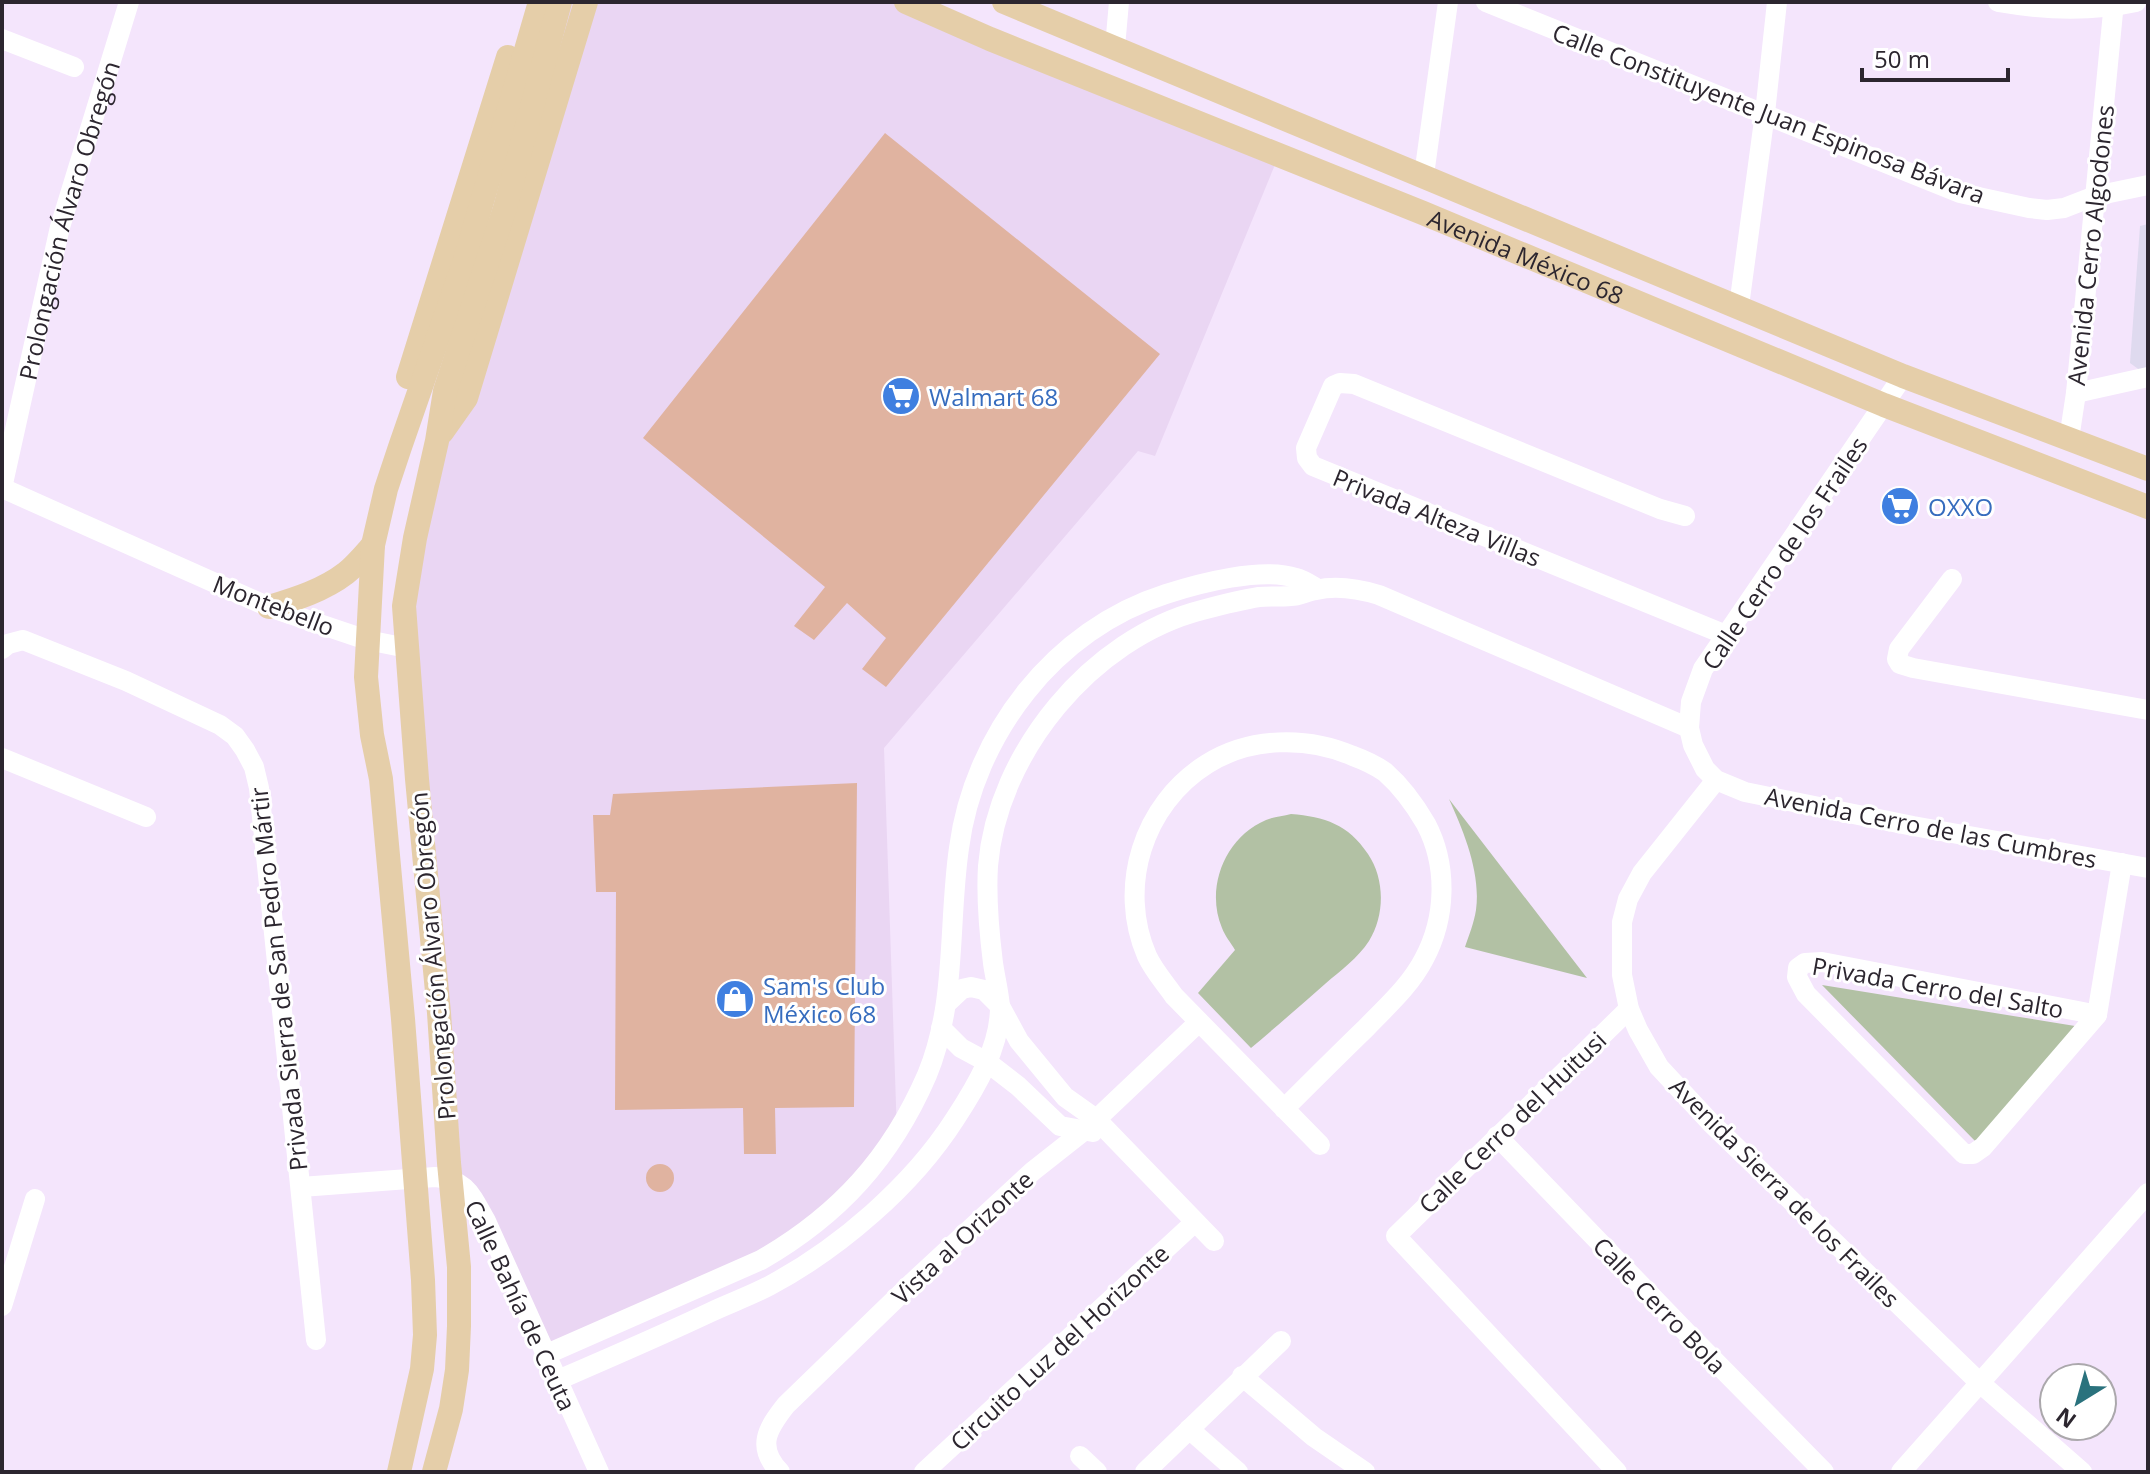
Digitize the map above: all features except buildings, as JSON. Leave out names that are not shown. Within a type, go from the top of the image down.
[{"type":"main road","name":"Prolongación Álvaro Obregón","points":[[400,447],[406,383],[525,2]]},
{"type":"main road","name":"Prolongación Álvaro Obregón","points":[[434,1472],[451,1409],[457,1370],[459,1267],[404,606],[445,391],[494,205],[540,2]]},
{"type":"main road","name":"Prolongación Álvaro Obregón","points":[[399,1472],[422,1369],[423,1280],[381,779],[367,697],[373,545],[400,447],[465,260],[494,205],[560,2]]},
{"type":"main road","name":"Prolongación Álvaro Obregón","points":[[437,441],[466,398],[586,2]]},
{"type":"main road","name":"Avenida México 68","points":[[906,2],[1884,405],[2148,507]]},
{"type":"main road","name":"Avenida México 68","points":[[1004,2],[1903,376],[2148,469]]},
{"type":"main road","points":[[269,607],[296,599],[347,573],[373,545]]},
{"type":"street","name":"Prolongación Álvaro Obregón","points":[[2,488],[60,227],[129,2]]},
{"type":"street","points":[[1115,47],[1119,2]]},
{"type":"street","points":[[1424,175],[1448,2]]},
{"type":"street","name":"Calle Constituyente Juan Espinosa Bávara","points":[[1486,2],[1960,193],[2047,210],[2148,185]]},
{"type":"street","points":[[1739,306],[1777,2]]},
{"type":"street","points":[[1998,2],[2041,9],[2136,2]]},
{"type":"street","name":"Avenida Cerro Algodones","points":[[2069,439],[2114,4]]},
{"type":"street","points":[[2,39],[74,67]]},
{"type":"street","name":"Calle Cerro de los Frailes","points":[[1689,728],[1691,702],[1700,677],[1903,376]]},
{"type":"street","points":[[2076,393],[2148,377]]},
{"type":"street","name":"Privada Alteza Villas","points":[[1685,516],[1660,509],[1354,384],[1333,386],[1306,448],[1307,458],[1313,466],[1726,635]]},
{"type":"street","name":"Montebello","points":[[2,488],[269,607],[367,640],[407,648]]},
{"type":"street","points":[[547,1354],[761,1260],[832,1211],[876,1165],[914,1104],[929,1071],[941,1028],[952,949],[958,851],[969,795],[1005,720],[1034,682],[1067,648],[1090,631],[1150,599],[1181,589],[1241,576],[1296,578],[1318,589]]},
{"type":"street","points":[[1952,579],[1899,649],[1897,659],[1900,664],[2148,710]]},
{"type":"street","points":[[558,1380],[771,1285],[844,1237],[890,1196],[928,1154],[953,1122],[987,1062],[999,1021],[1000,1006],[987,905],[989,864],[1001,801],[1019,763],[1042,728],[1090,670],[1143,634],[1192,612],[1261,597],[1295,596],[1318,589],[1353,588],[1379,595],[1689,728],[1693,745],[1705,769],[1716,780]]},
{"type":"street","name":"Privada Sierra de San Pedro Mártir","points":[[2,649],[23,640],[126,681],[220,725],[235,736],[254,767],[259,788],[316,1340]]},
{"type":"street","points":[[1284,1109],[1406,986],[1424,959],[1438,922],[1441,870],[1431,834],[1409,798],[1383,771],[1336,748],[1272,743],[1229,753],[1208,763],[1175,789],[1152,824],[1138,859],[1134,899],[1148,959],[1159,977],[1199,1022],[1284,1109],[1320,1145]]},
{"type":"street","points":[[2,758],[146,817]]},
{"type":"street","name":"Avenida Cerro de las Cumbres","points":[[1716,780],[1745,792],[2148,868]]},
{"type":"street","name":"Avenida Sierra de los Frailes","points":[[1716,780],[1642,873],[1628,899],[1622,922],[1622,975],[1629,1009],[1642,1039],[1659,1067],[1711,1123],[1980,1383],[2082,1472]]},
{"type":"street","name":"Privada Cerro del Salto","points":[[2097,1015],[1822,962],[1801,964],[1796,973],[1806,994],[1961,1151],[1973,1154],[1983,1147],[2097,1015],[2122,863]]},
{"type":"street","points":[[946,1004],[962,989],[971,987],[984,990],[1000,1006],[1019,1041],[1090,1125],[1113,1136],[1214,1241]]},
{"type":"street","name":"Calle Cerro del Huitusi","points":[[1617,1472],[1396,1236],[1629,1009]]},
{"type":"street","name":"Vista al Orizonte","points":[[780,1472],[768,1458],[766,1441],[776,1418],[786,1405],[923,1272],[1033,1171],[1090,1125],[1199,1022]]},
{"type":"street","points":[[941,1028],[961,1048],[987,1062],[1018,1086],[1060,1126],[1090,1125]]},
{"type":"street","name":"Calle Cerro Bola","points":[[1497,1136],[1824,1472]]},
{"type":"street","name":"Calle Bahía de Ceuta","points":[[301,1187],[414,1177],[452,1179],[466,1189],[486,1221],[599,1472]]},
{"type":"street","points":[[1901,1472],[2148,1193]]},
{"type":"street","points":[[2,1306],[35,1199]]},
{"type":"street","name":"Circuito Luz del Horizonte","points":[[924,1472],[1195,1222]]},
{"type":"street","points":[[1145,1472],[1281,1341]]},
{"type":"street","points":[[1242,1376],[1314,1437],[1365,1472]]},
{"type":"street","points":[[1189,1429],[1238,1472]]},
{"type":"street","points":[[1080,1456],[1097,1472]]},
{"type":"shaded area","points":[[560,2],[914,2],[1279,155],[1155,456],[1138,451],[884,748],[897,1135],[811,1228],[547,1354],[449,1163],[407,648],[415,538]]},
{"type":"shaded area","points":[[2148,224],[2148,370],[2141,371],[2130,363],[2140,226]]},
{"type":"green space","points":[[1449,799],[1587,978],[1465,947],[1476,910],[1476,882],[1465,839]]},
{"type":"green space","points":[[1291,814],[1335,824],[1360,844],[1378,874],[1380,909],[1374,931],[1360,953],[1251,1048],[1198,993],[1235,950],[1226,937],[1217,913],[1216,897],[1222,865],[1239,838],[1252,828],[1269,819]]},
{"type":"green space","points":[[1822,985],[2075,1026],[1977,1143]]},
{"type":"place","name":"Walmart 68","points":[[901,396]]},
{"type":"place","name":"OXXO","points":[[1900,506]]},
{"type":"place","name":"Sam's Club México 68","points":[[735,999]]}]
